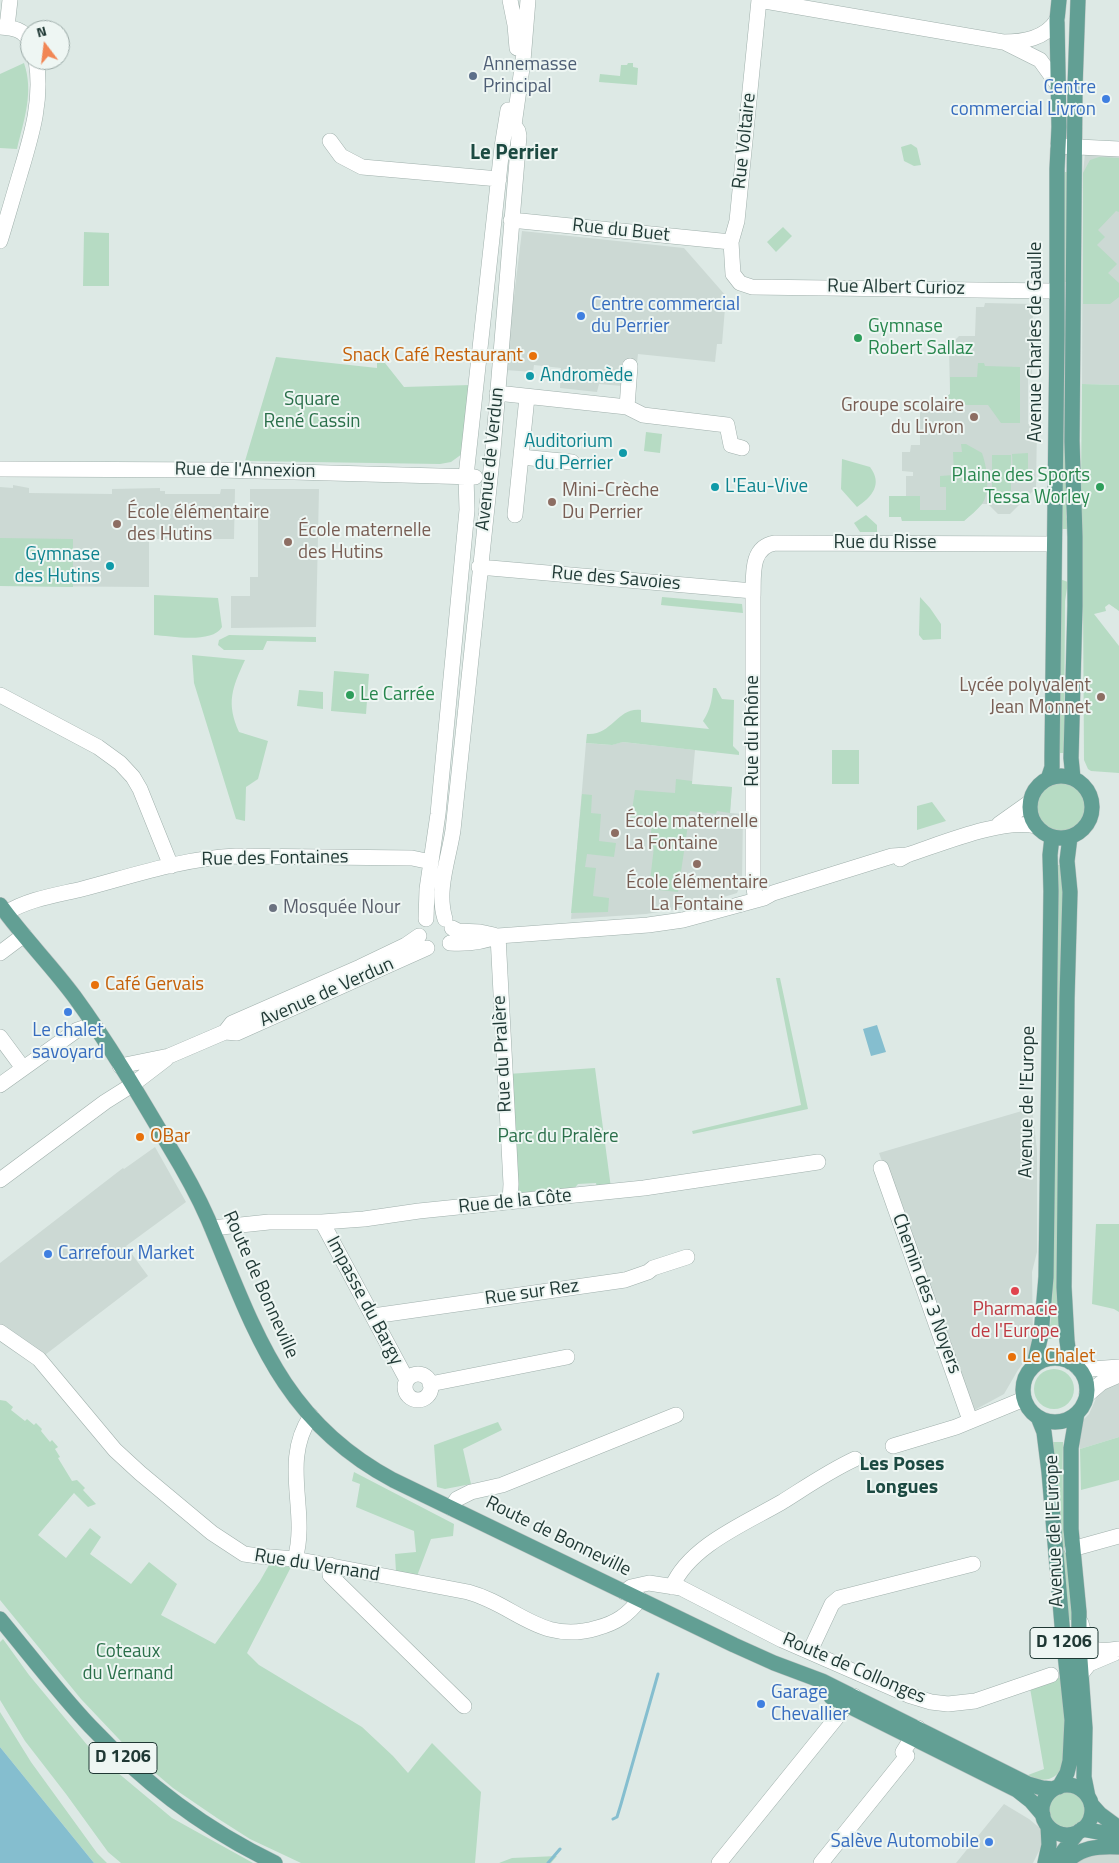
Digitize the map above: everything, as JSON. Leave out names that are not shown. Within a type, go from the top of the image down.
[{"type":"main road","name":"Avenue Charles de Gaulle","points":[[1048,779],[1052,767],[1057,334],[1057,20],[1059,0]]},
{"type":"main road","name":"Avenue Charles de Gaulle","points":[[1073,778],[1071,758],[1075,537],[1072,441],[1078,0]]},
{"type":"main road","points":[[1057,20],[1077,21]]},
{"type":"main road","points":[[1057,36],[1069,44],[1076,58]]},
{"type":"main road","points":[[1056,290],[1074,294]]},
{"type":"main road","points":[[1075,537],[1068,535],[1054,544],[1060,555],[1075,554]]},
{"type":"main road","points":[[1064,776],[1073,778],[1086,789],[1092,800],[1091,817],[1078,834],[1070,837],[1052,837],[1043,833],[1036,826],[1030,814],[1030,802],[1038,786],[1048,779],[1064,776]]},
{"type":"main road","name":"Avenue de l'Europe","points":[[1034,1366],[1041,1335],[1046,1277],[1050,855],[1052,837]]},
{"type":"main road","name":"Avenue de l'Europe","points":[[1070,837],[1067,861],[1070,892],[1064,1287],[1067,1348],[1074,1365]]},
{"type":"main road","name":"Route de Bonneville","points":[[3,909],[58,975],[96,1028],[132,1084],[183,1171],[212,1228],[263,1347],[286,1386],[311,1416],[346,1450],[374,1470],[774,1663],[809,1686],[850,1700],[915,1733],[1017,1790],[1031,1801],[1045,1820]]},
{"type":"main road","points":[[1061,1358],[1074,1365],[1085,1380],[1086,1396],[1084,1403],[1077,1413],[1066,1419],[1058,1421],[1038,1417],[1028,1407],[1024,1399],[1022,1391],[1024,1379],[1034,1366],[1042,1360],[1061,1358]]},
{"type":"main road","name":"Avenue de l'Europe","points":[[1077,1413],[1070,1460],[1072,1549],[1086,1736],[1084,1777],[1090,1801]]},
{"type":"main road","name":"Avenue de l'Europe","points":[[1038,1417],[1044,1432],[1048,1459],[1072,1720],[1070,1761],[1065,1777],[1056,1788]]},
{"type":"main road","name":"D 1206","points":[[0,1619],[70,1704],[128,1764],[196,1817],[246,1848],[275,1863]]},
{"type":"main road","name":"Route de Bonneville","points":[[915,1733],[1028,1784],[1042,1788],[1056,1788]]},
{"type":"main road","points":[[1045,1863],[1049,1845],[1042,1808],[1045,1798],[1056,1788],[1068,1785],[1084,1792],[1100,1814],[1119,1828]]},
{"type":"main road","points":[[1054,1863],[1090,1818],[1090,1801]]},
{"type":"main road","points":[[1045,1820],[1056,1832],[1062,1834],[1081,1830],[1104,1833],[1119,1839]]},
{"type":"main road","points":[[1066,1863],[1076,1854],[1087,1849],[1101,1846],[1119,1847]]},
{"type":"street","points":[[10,0],[3,27],[20,30]]},
{"type":"street","name":"Avenue de Verdun","points":[[426,919],[427,889],[439,804],[467,510],[466,476],[503,134],[515,76],[516,34],[510,0]]},
{"type":"street","name":"Avenue de Verdun","points":[[449,930],[443,912],[442,886],[453,830],[498,393],[519,133],[514,125],[523,61],[528,0]]},
{"type":"street","points":[[759,0],[1003,42],[1057,36]]},
{"type":"street","name":"Rue Voltaire","points":[[738,281],[733,271],[731,242],[736,221],[759,0]]},
{"type":"street","points":[[1036,37],[1050,29],[1057,20]]},
{"type":"street","points":[[1003,42],[1040,60],[1058,85]]},
{"type":"street","points":[[0,242],[33,128],[37,106],[38,70]]},
{"type":"street","points":[[330,141],[341,156],[362,167],[499,179]]},
{"type":"street","points":[[1058,146],[1119,149]]},
{"type":"street","name":"Rue du Buet","points":[[511,220],[731,242]]},
{"type":"street","name":"Rue Albert Curioz","points":[[738,281],[742,285],[752,287],[1056,290]]},
{"type":"street","points":[[627,407],[630,366]]},
{"type":"street","points":[[498,393],[627,407],[643,415],[727,425],[731,445],[742,448]]},
{"type":"street","points":[[515,515],[527,396]]},
{"type":"street","points":[[521,457],[572,462]]},
{"type":"street","name":"Rue de l'Annexion","points":[[0,469],[222,470],[489,477]]},
{"type":"street","name":"Rue du Risse","points":[[753,591],[756,557],[760,550],[771,543],[1054,544]]},
{"type":"street","name":"Rue des Savoies","points":[[479,567],[753,591]]},
{"type":"street","name":"Rue du Rhône","points":[[753,591],[753,883],[760,899]]},
{"type":"street","points":[[0,695],[98,747],[120,763],[133,777],[140,789],[172,866]]},
{"type":"street","points":[[996,826],[1016,814],[1030,802]]},
{"type":"street","points":[[449,930],[440,950],[423,942],[421,925],[426,919],[435,916],[449,930],[479,942],[498,936],[648,925],[683,920],[760,899],[775,898],[894,862],[907,855],[996,826],[1018,824],[1036,826]]},
{"type":"street","name":"Rue des Fontaines","points":[[3,909],[209,858],[236,856],[412,858],[431,862]]},
{"type":"street","points":[[0,953],[24,935]]},
{"type":"street","name":"Rue du Pralère","points":[[498,936],[510,1202]]},
{"type":"street","name":"Avenue de Verdun","points":[[120,1066],[169,1056],[225,1032],[232,1023],[360,967],[406,944],[423,942]]},
{"type":"street","points":[[0,1085],[77,1030],[86,1027],[96,1028]]},
{"type":"street","points":[[0,1037],[23,1068]]},
{"type":"street","name":"Avenue de Verdun","points":[[0,1180],[169,1056]]},
{"type":"street","name":"Rue de la Côte","points":[[212,1228],[269,1222],[322,1222],[644,1188],[818,1162]]},
{"type":"street","name":"Chemin des 3 Noyers","points":[[881,1168],[970,1420]]},
{"type":"street","name":"Impasse du Bargy","points":[[322,1222],[407,1380]]},
{"type":"street","name":"Rue sur Rez","points":[[373,1316],[625,1280],[648,1272],[653,1268],[687,1257]]},
{"type":"street","name":"Rue du Vernand","points":[[0,1332],[40,1359],[116,1450],[140,1473],[212,1533],[244,1554],[295,1559],[473,1593],[540,1626],[563,1632],[583,1632],[611,1624],[625,1616],[640,1599]]},
{"type":"street","points":[[430,1384],[567,1357]]},
{"type":"street","points":[[1074,1365],[1092,1369],[1119,1367]]},
{"type":"street","points":[[420,1374],[426,1378],[430,1384],[430,1389],[426,1396],[415,1399],[408,1396],[405,1386],[407,1380],[413,1375],[420,1374]]},
{"type":"street","points":[[1086,1396],[1101,1383],[1119,1375]]},
{"type":"street","points":[[893,1446],[933,1434],[1024,1399]]},
{"type":"street","points":[[451,1508],[457,1499],[471,1492],[502,1485],[676,1415]]},
{"type":"street","points":[[295,1559],[299,1540],[295,1459],[303,1428],[311,1416]]},
{"type":"street","points":[[655,1606],[683,1567],[717,1539],[830,1472],[855,1460]]},
{"type":"street","points":[[1072,1549],[1119,1536]]},
{"type":"street","points":[[810,1651],[835,1601],[973,1564]]},
{"type":"street","points":[[330,1566],[330,1575],[464,1706]]},
{"type":"street","name":"Route de Collonges","points":[[624,1592],[630,1587],[646,1583],[691,1592],[753,1625],[908,1695],[931,1702],[948,1704],[975,1702],[1051,1675]]},
{"type":"street","points":[[1078,1612],[1086,1642],[1090,1648],[1100,1651],[1119,1650]]},
{"type":"street","points":[[1081,1674],[1090,1664],[1119,1650]]},
{"type":"street","points":[[719,1863],[850,1700]]},
{"type":"street","points":[[821,1863],[907,1756],[903,1752],[915,1733]]},
{"type":"shaded area","points":[[1085,153],[1119,155],[1119,385],[1082,384],[1083,173]]},
{"type":"shaded area","points":[[522,231],[684,248],[726,296],[722,344],[717,344],[715,362],[638,354],[634,387],[599,384],[597,392],[560,388],[561,368],[534,365],[533,372],[505,370]]},
{"type":"shaded area","name":"Groupe scolaire du Livron","points":[[985,303],[1033,304],[1032,378],[1028,378],[1028,424],[1037,425],[1036,488],[1010,514],[998,514],[988,504],[982,504],[964,521],[902,521],[901,517],[889,517],[889,496],[906,496],[906,476],[913,476],[913,472],[902,471],[902,452],[910,452],[911,445],[920,445],[920,410],[925,399],[926,401],[945,401],[945,398],[950,394],[949,346],[959,336],[975,336],[976,307],[984,307]]},
{"type":"shaded area","name":"École élémentaire des Hutins","points":[[13,485],[29,488],[29,493],[112,494],[112,489],[160,488],[160,491],[165,491],[165,494],[220,494],[221,489],[235,489],[234,539],[149,539],[149,587],[0,586],[0,487],[13,488]]},
{"type":"shaded area","name":"École maternelle des Hutins","points":[[250,489],[319,489],[316,627],[231,628],[231,596],[250,596],[250,577],[258,577],[258,508],[250,508]]},
{"type":"shaded area","points":[[623,742],[695,750],[692,784],[732,787],[730,813],[743,814],[742,881],[737,893],[691,907],[646,914],[571,919],[586,743],[611,745]]},
{"type":"shaded area","points":[[1032,1108],[1037,1150],[1037,1252],[1032,1272],[1033,1339],[1031,1352],[1004,1394],[971,1412],[879,1153]]},
{"type":"shaded area","points":[[155,1147],[186,1202],[126,1246],[148,1276],[41,1358],[0,1328],[0,1263],[123,1168]]},
{"type":"shaded area","points":[[1119,1381],[1119,1437],[1080,1449],[1078,1425],[1089,1414],[1098,1394],[1107,1386]]},
{"type":"shaded area","points":[[1004,1804],[1029,1819],[1041,1829],[1044,1841],[1033,1863],[956,1863]]},
{"type":"shaded area","points":[[1119,1851],[1119,1863],[1072,1863],[1083,1855]]},
{"type":"green space","points":[[628,63],[633,63],[633,67],[638,68],[637,85],[599,82],[600,74],[620,76],[621,65],[627,65]]},
{"type":"green space","points":[[20,65],[20,70],[26,70],[27,74],[27,106],[17,149],[0,148],[0,74]]},
{"type":"green space","points":[[911,144],[917,148],[921,165],[914,166],[904,161],[901,147]]},
{"type":"green space","points":[[1099,157],[1119,158],[1119,212],[1116,211],[1098,230],[1105,237],[1097,245],[1117,264],[1108,273],[1119,283],[1119,297],[1110,304],[1083,304],[1083,173],[1090,160]]},
{"type":"green space","points":[[1063,172],[1069,172],[1068,282],[1059,282]]},
{"type":"green space","points":[[783,227],[792,236],[776,252],[767,242]]},
{"type":"green space","points":[[84,232],[109,233],[109,286],[83,286]]},
{"type":"green space","points":[[1063,306],[1068,316],[1066,517],[1069,522],[1069,529],[1057,529]]},
{"type":"green space","name":"Square René Cassin","points":[[276,357],[377,368],[377,360],[385,363],[404,387],[470,385],[462,454],[451,462],[440,464],[245,461]]},
{"type":"green space","points":[[978,363],[984,363],[985,366],[1020,367],[1020,423],[1001,423],[988,405],[963,405],[962,401],[945,401],[945,398],[950,394],[950,377],[977,377]]},
{"type":"green space","points":[[1082,384],[1119,385],[1119,611],[1109,604],[1105,607],[1106,611],[1094,614],[1119,646],[1119,773],[1091,771],[1084,760],[1083,604],[1080,594]]},
{"type":"green space","points":[[646,432],[662,434],[660,453],[644,451]]},
{"type":"green space","points":[[961,444],[966,444],[982,453],[987,472],[987,486],[985,499],[982,504],[964,521],[902,521],[901,517],[889,517],[889,496],[920,496],[920,510],[946,510],[946,487],[940,487],[940,476],[954,475],[953,452],[962,452]]},
{"type":"green space","points":[[1028,453],[1028,475],[1013,475],[1012,454]]},
{"type":"green space","points":[[992,455],[1011,455],[1011,495],[992,494]]},
{"type":"green space","points":[[842,459],[870,467],[876,479],[874,490],[857,507],[841,489]]},
{"type":"green space","points":[[866,515],[877,525],[877,532],[860,532],[854,523]]},
{"type":"green space","points":[[0,538],[73,539],[73,587],[0,586]]},
{"type":"green space","points":[[1057,578],[1068,582],[1065,601],[1064,753],[1058,753]]},
{"type":"green space","points":[[154,595],[218,598],[222,627],[210,636],[191,638],[154,635]]},
{"type":"green space","points":[[662,597],[742,604],[743,613],[661,605]]},
{"type":"green space","points":[[920,597],[941,624],[941,639],[923,640],[919,635]]},
{"type":"green space","points":[[229,635],[316,637],[316,642],[267,641],[263,650],[224,650],[218,645],[219,640]]},
{"type":"green space","points":[[192,655],[245,660],[232,696],[235,722],[239,732],[268,741],[258,779],[246,787],[245,821],[236,819],[194,683]]},
{"type":"green space","name":"Le Carrée","points":[[334,671],[369,674],[366,714],[331,711]]},
{"type":"green space","points":[[713,688],[716,688],[722,699],[734,700],[733,746],[739,752],[739,755],[623,742],[612,745],[586,743],[587,734],[603,731],[620,717],[633,710],[641,710],[641,722],[709,729],[703,721],[710,705]]},
{"type":"green space","points":[[299,690],[323,692],[323,709],[297,706]]},
{"type":"green space","points":[[832,750],[859,750],[859,784],[832,784]]},
{"type":"green space","points":[[676,779],[692,781],[692,784],[732,787],[730,813],[717,811],[716,814],[690,811],[678,892],[649,889],[654,847],[650,846],[652,820],[631,817],[635,790],[675,793]]},
{"type":"green space","points":[[1061,783],[1070,785],[1078,790],[1083,798],[1085,807],[1083,816],[1078,824],[1070,829],[1061,831],[1052,829],[1044,824],[1039,816],[1037,807],[1039,798],[1044,790],[1052,785]]},
{"type":"green space","points":[[582,794],[592,795],[591,813],[601,814],[599,841],[616,843],[614,857],[587,854],[585,867],[596,868],[593,896],[609,898],[608,912],[571,913]]},
{"type":"green space","points":[[932,802],[946,821],[917,830],[917,806]]},
{"type":"green space","points":[[1054,865],[1062,865],[1067,884],[1062,928],[1058,1339],[1048,1339],[1052,1312],[1057,889]]},
{"type":"green space","points":[[776,978],[780,978],[808,1109],[693,1134],[692,1131],[801,1105]]},
{"type":"green space","name":"Parc du Pralère","points":[[595,1068],[611,1188],[597,1189],[596,1183],[578,1184],[573,1190],[514,1195],[508,1074]]},
{"type":"green space","points":[[1096,1224],[1119,1224],[1119,1312],[1092,1304]]},
{"type":"green space","points":[[1058,1369],[1065,1372],[1071,1378],[1074,1389],[1073,1397],[1065,1406],[1058,1409],[1050,1409],[1043,1406],[1035,1397],[1034,1385],[1037,1378],[1046,1370]]},
{"type":"green space","name":"Coteaux du Vernand","points":[[0,1400],[6,1401],[13,1407],[11,1410],[25,1421],[27,1419],[34,1425],[36,1423],[42,1429],[41,1431],[50,1442],[52,1440],[58,1447],[55,1449],[60,1457],[58,1458],[72,1481],[77,1480],[85,1488],[83,1490],[96,1504],[88,1507],[74,1493],[38,1535],[66,1558],[90,1528],[101,1537],[90,1554],[131,1584],[149,1562],[177,1584],[161,1615],[215,1644],[260,1581],[269,1565],[291,1567],[247,1653],[259,1665],[362,1727],[408,1773],[432,1743],[481,1792],[475,1863],[301,1863],[250,1839],[217,1818],[173,1788],[134,1755],[81,1699],[0,1600]]},
{"type":"green space","points":[[498,1422],[502,1430],[463,1449],[471,1484],[445,1489],[437,1487],[434,1445]]},
{"type":"green space","points":[[1119,1437],[1119,1480],[1081,1490],[1080,1449]]},
{"type":"green space","points":[[1053,1442],[1063,1442],[1066,1554],[1072,1620],[1069,1620],[1060,1536]]},
{"type":"green space","points":[[354,1472],[454,1524],[453,1536],[431,1539],[417,1576],[396,1572],[395,1554],[416,1552],[414,1531],[356,1507],[360,1484],[352,1481]]},
{"type":"green space","points":[[3,1639],[29,1675],[93,1752],[172,1818],[253,1863],[121,1863],[108,1852],[25,1741],[0,1700],[0,1642]]},
{"type":"green space","points":[[1064,1676],[1064,1764],[1057,1775],[1053,1777],[1043,1780],[1033,1778],[1028,1775],[1044,1769],[1030,1688]]},
{"type":"green space","points":[[0,1712],[31,1762],[97,1853],[107,1863],[94,1863],[0,1747]]},
{"type":"green space","points":[[1067,1792],[1080,1797],[1085,1810],[1080,1823],[1067,1828],[1054,1823],[1049,1810],[1054,1797]]},
{"type":"green space","points":[[557,1856],[551,1863],[499,1863],[512,1858]]},
{"type":"water","points":[[877,1025],[886,1052],[871,1056],[863,1029]]},
{"type":"water","points":[[0,1747],[94,1863],[0,1863]]},
{"type":"waterway","points":[[613,1819],[617,1817],[658,1674]]},
{"type":"waterway","points":[[548,1863],[560,1849]]},
{"type":"place","name":"Annemasse Principal","points":[[473,76]]},
{"type":"place","name":"Centre commercial Livron","points":[[1106,99]]},
{"type":"place","name":"Centre commercial du Perrier","points":[[581,316]]},
{"type":"place","name":"Gymnase Robert Sallaz","points":[[858,338]]},
{"type":"place","name":"Snack Café Restaurant","points":[[533,356]]},
{"type":"place","name":"Andromède","points":[[530,376]]},
{"type":"place","name":"Groupe scolaire du Livron","points":[[974,417]]},
{"type":"place","name":"Auditorium du Perrier","points":[[623,453]]},
{"type":"place","name":"L'Eau-Vive","points":[[715,487]]},
{"type":"place","name":"Plaine des Sports Tessa Worley","points":[[1100,487]]},
{"type":"place","name":"Mini-Crèche Du Perrier","points":[[552,502]]},
{"type":"place","name":"École élémentaire des Hutins","points":[[117,524]]},
{"type":"place","name":"École maternelle des Hutins","points":[[288,542]]},
{"type":"place","name":"Gymnase des Hutins","points":[[110,566]]},
{"type":"place","name":"Le Carrée","points":[[350,695]]},
{"type":"place","name":"Lycée polyvalent Jean Monnet","points":[[1101,697]]},
{"type":"place","name":"École maternelle La Fontaine","points":[[615,833]]},
{"type":"place","name":"École élémentaire La Fontaine","points":[[697,864]]},
{"type":"place","name":"Mosquée Nour","points":[[273,908]]},
{"type":"place","name":"Café Gervais","points":[[95,985]]},
{"type":"place","name":"Le chalet savoyard","points":[[68,1012]]},
{"type":"place","name":"OBar","points":[[140,1137]]},
{"type":"place","name":"Carrefour Market","points":[[48,1254]]},
{"type":"place","name":"Pharmacie de l'Europe","points":[[1015,1291]]},
{"type":"place","name":"Le Chalet","points":[[1012,1357]]},
{"type":"place","name":"Garage Chevallier","points":[[761,1704]]},
{"type":"place","name":"Salève Automobile","points":[[989,1842]]},
{"type":"district","name":"Le Perrier","points":[[514,154]]},
{"type":"district","name":"Les Poses Longues","points":[[902,1476]]}]
